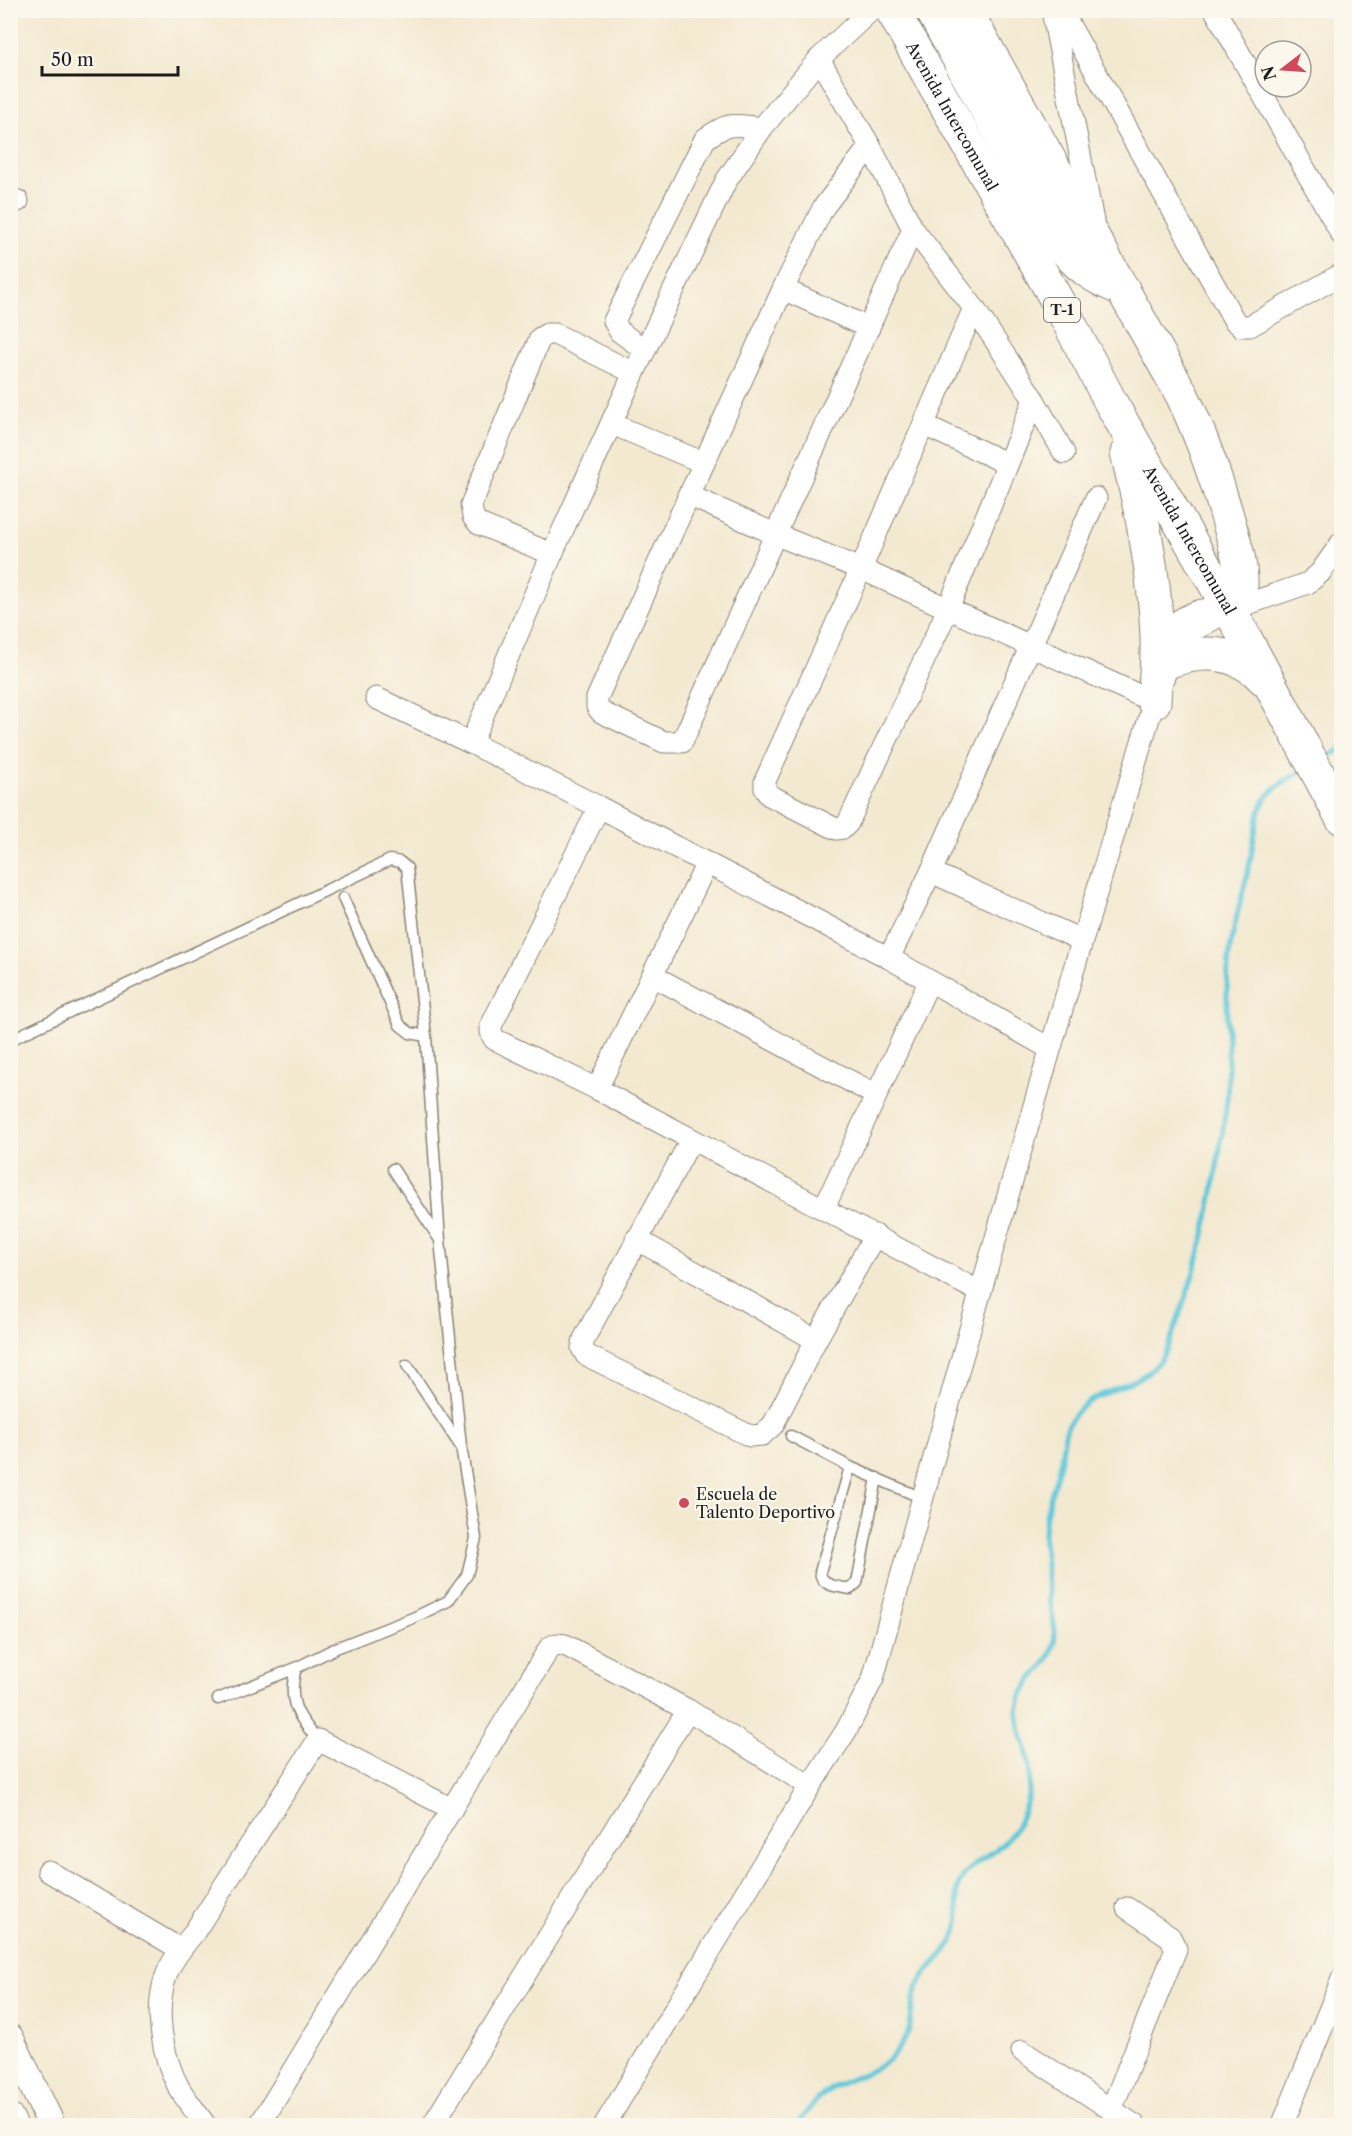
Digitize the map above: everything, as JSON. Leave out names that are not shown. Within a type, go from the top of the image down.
[{"type":"main road","name":"Avenida Intercomunal","points":[[892,10],[1063,311],[1111,403],[1230,610],[1239,595],[1240,563],[1212,464],[1182,394],[1098,245],[946,17]]},
{"type":"main road","points":[[906,10],[946,17],[1060,243],[1081,267],[1108,284],[1123,290]]},
{"type":"main road","points":[[1111,403],[1134,482],[1164,650],[1154,702]]},
{"type":"main road","name":"T-1","points":[[1230,610],[1341,818]]},
{"type":"main road","points":[[1164,650],[1224,655],[1256,670],[1269,684]]},
{"type":"street","points":[[471,743],[552,554],[634,373],[726,181],[762,128],[819,59],[871,10]]},
{"type":"street","points":[[1052,10],[1098,245]]},
{"type":"street","points":[[1061,10],[1234,320],[1241,326],[1250,326],[1341,274]]},
{"type":"street","points":[[1215,10],[1341,235]]},
{"type":"street","points":[[819,59],[870,146],[913,229],[974,308],[1034,400],[1064,453]]},
{"type":"street","points":[[645,350],[620,332],[614,321],[705,139],[720,127],[732,125],[762,128]]},
{"type":"street","points":[[870,146],[823,208],[783,289],[597,698],[597,707],[601,712],[664,742],[682,742],[913,229]]},
{"type":"street","points":[[783,289],[869,328]]},
{"type":"street","points":[[974,308],[861,569],[765,782],[765,789],[769,795],[836,829],[843,828],[848,823],[948,609],[1006,463],[1034,400]]},
{"type":"street","points":[[552,554],[479,524],[473,517],[471,506],[540,338],[547,334],[555,334],[634,373]]},
{"type":"street","points":[[612,424],[704,463]]},
{"type":"street","points":[[924,425],[1006,463]]},
{"type":"street","points":[[604,2126],[810,1786],[846,1731],[873,1679],[1050,1048],[1154,702],[861,569],[688,495]]},
{"type":"street","points":[[889,958],[931,872],[1095,498]]},
{"type":"street","points":[[1164,650],[1172,623],[1198,610],[1216,608],[1230,610],[1308,583],[1320,573],[1341,542]]},
{"type":"street","points":[[376,698],[471,743],[707,863],[889,958],[1050,1048]]},
{"type":"street","points":[[598,807],[491,1026],[494,1039],[597,1089],[980,1292]]},
{"type":"street","points":[[597,1089],[707,863]]},
{"type":"street","points":[[931,872],[1082,940]]},
{"type":"street","points":[[652,976],[876,1095]]},
{"type":"street","points":[[825,1208],[929,982]]},
{"type":"street","points":[[691,1140],[584,1339],[582,1348],[586,1355],[750,1436],[762,1435],[773,1425],[816,1340],[875,1235]]},
{"type":"street","points":[[636,1239],[816,1340]]},
{"type":"street","points":[[259,2126],[550,1647],[557,1644],[565,1645],[688,1710],[810,1786]]},
{"type":"street","points":[[432,2126],[688,1710]]},
{"type":"street","points":[[206,2126],[179,2087],[165,2050],[161,2030],[161,2002],[166,1976],[180,1949],[193,1934],[318,1740],[452,1809]]},
{"type":"street","points":[[48,1870],[180,1949]]},
{"type":"street","points":[[1111,2110],[1176,1949],[1170,1937],[1127,1908]]},
{"type":"street","points":[[1281,2126],[1341,1979]]},
{"type":"street","points":[[10,2038],[51,2126]]},
{"type":"street","points":[[1022,2051],[1131,2125]]},
{"type":"street","points":[[10,2118],[14,2126]]},
{"type":"lane","points":[[10,1040],[390,860],[400,861],[407,868],[426,1036],[440,1240],[461,1446],[476,1538],[467,1575],[448,1600],[413,1618],[336,1648],[296,1668],[218,1699]]},
{"type":"lane","points":[[343,898],[400,1025],[410,1034],[426,1036]]},
{"type":"lane","points":[[393,1168],[440,1240]]},
{"type":"lane","points":[[407,1365],[461,1446]]},
{"type":"lane","points":[[791,1436],[850,1467],[922,1498]]},
{"type":"lane","points":[[850,1467],[820,1572],[821,1579],[826,1584],[850,1589],[857,1583],[877,1478]]},
{"type":"lane","points":[[296,1668],[291,1686],[294,1704],[303,1723],[318,1740]]},
{"type":"waterway","points":[[1322,760],[1342,749]]},
{"type":"waterway","points":[[796,2126],[823,2095],[834,2087],[881,2065],[902,2044],[907,2036],[917,1988],[952,1942],[956,1933],[957,1890],[962,1878],[972,1867],[1005,1842],[1015,1828],[1026,1804],[1030,1772],[1018,1709],[1026,1687],[1048,1659],[1054,1643],[1044,1532],[1067,1428],[1073,1416],[1082,1406],[1131,1382],[1154,1367],[1166,1351],[1174,1332],[1203,1240],[1221,1144],[1228,1080],[1228,968],[1257,819],[1265,799],[1280,784],[1303,770]]},
{"type":"place","name":"Escuela de Talento Deportivo","points":[[684,1503]]}]
